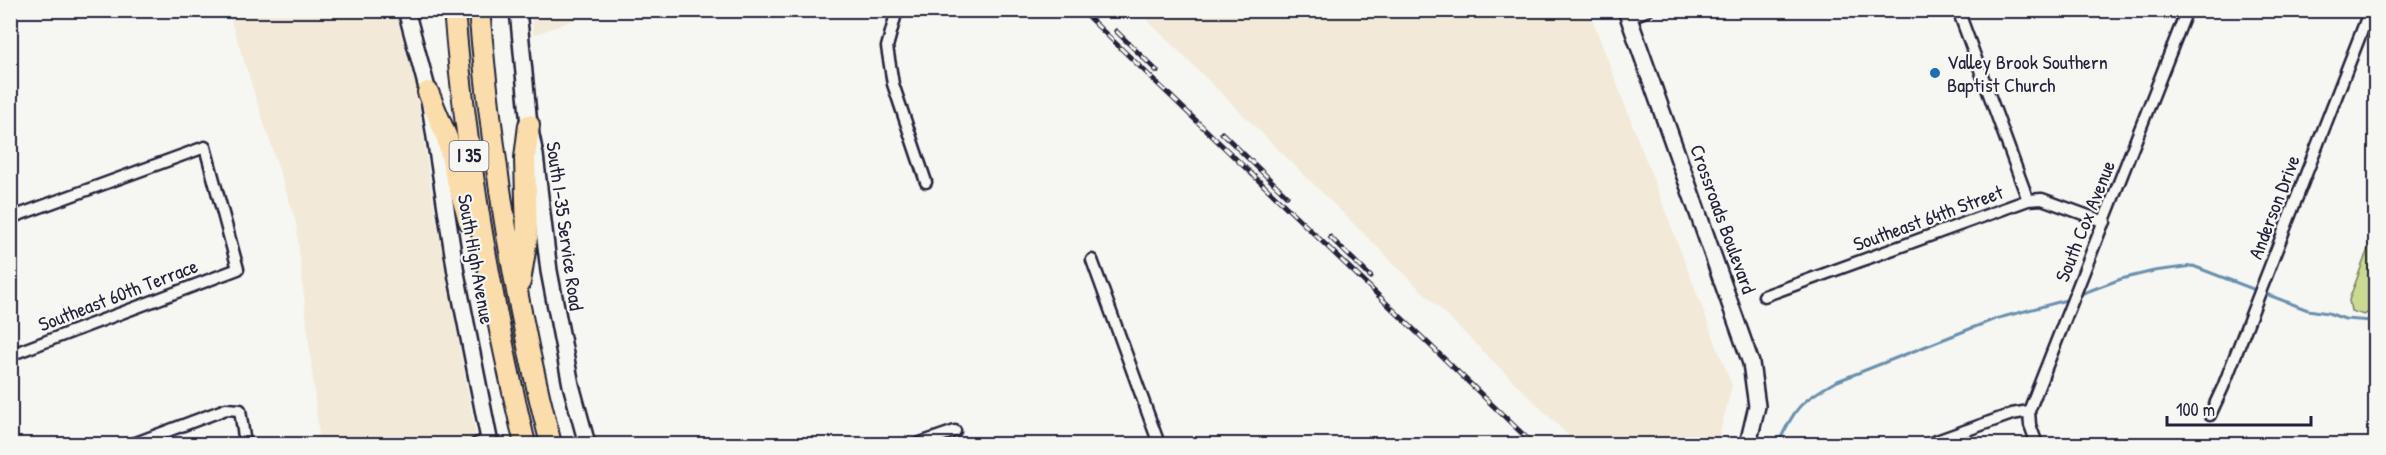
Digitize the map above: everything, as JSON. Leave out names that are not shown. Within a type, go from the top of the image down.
[{"type":"highway","name":"I 35","points":[[454,10],[471,171],[494,300],[525,444]]},
{"type":"highway","name":"I 35","points":[[479,10],[488,105],[501,203],[518,296],[551,444]]},
{"type":"highway","points":[[428,93],[447,138],[455,173],[494,300]]},
{"type":"highway","points":[[518,296],[528,238],[525,158],[529,125]]},
{"type":"main road","name":"South High Avenue","points":[[406,10],[428,93],[485,443]]},
{"type":"main road","name":"South I-35 Service Road","points":[[518,10],[529,125],[535,155],[547,260],[558,326],[587,444]]},
{"type":"main road","name":"Crossroads Boulevard","points":[[1627,14],[1751,363],[1757,406],[1748,444]]},
{"type":"street","points":[[897,10],[887,47],[893,84],[926,183]]},
{"type":"street","points":[[1627,14],[1648,10]]},
{"type":"street","points":[[1958,10],[2028,200]]},
{"type":"street","name":"South Cox Avenue","points":[[2029,411],[2187,10]]},
{"type":"street","name":"Anderson Drive","points":[[2210,416],[2370,10]]},
{"type":"street","name":"Southeast 60th Terrace","points":[[10,218],[205,147],[238,269],[10,355]]},
{"type":"street","name":"Southeast 64th Street","points":[[1764,296],[2028,200],[2042,199],[2105,222]]},
{"type":"street","points":[[1092,260],[1159,444]]},
{"type":"street","points":[[133,444],[226,409],[240,410],[245,444]]},
{"type":"street","points":[[1928,444],[2012,414],[2029,411],[2030,425],[2037,444]]},
{"type":"street","points":[[917,444],[955,431]]},
{"type":"shaded area","points":[[532,10],[598,10],[598,11],[533,35]]},
{"type":"shaded area","points":[[228,11],[394,11],[415,77],[431,190],[476,437],[456,444],[320,444],[296,222]]},
{"type":"shaded area","points":[[1138,11],[1589,11],[1732,386],[1717,444],[1577,444]]},
{"type":"green space","points":[[2375,230],[2375,283],[2369,312],[2364,315],[2351,311],[2349,300]]},
{"type":"waterway","points":[[2078,295],[2121,279],[2154,271],[2193,266],[2308,310],[2328,313],[2345,319],[2372,321]]},
{"type":"waterway","points":[[1778,444],[1799,407],[1813,395],[1835,382],[1995,319],[2070,299]]},
{"type":"waterway","points":[[2376,312],[2372,321],[2376,356]]},
{"type":"railway","points":[[1081,10],[1533,444]]},
{"type":"railway","points":[[1116,31],[1157,71]]},
{"type":"railway","points":[[1222,133],[1287,196]]},
{"type":"railway","points":[[1330,237],[1371,277]]},
{"type":"place","name":"Valley Brook Southern Baptist Church","points":[[1935,73]]}]
